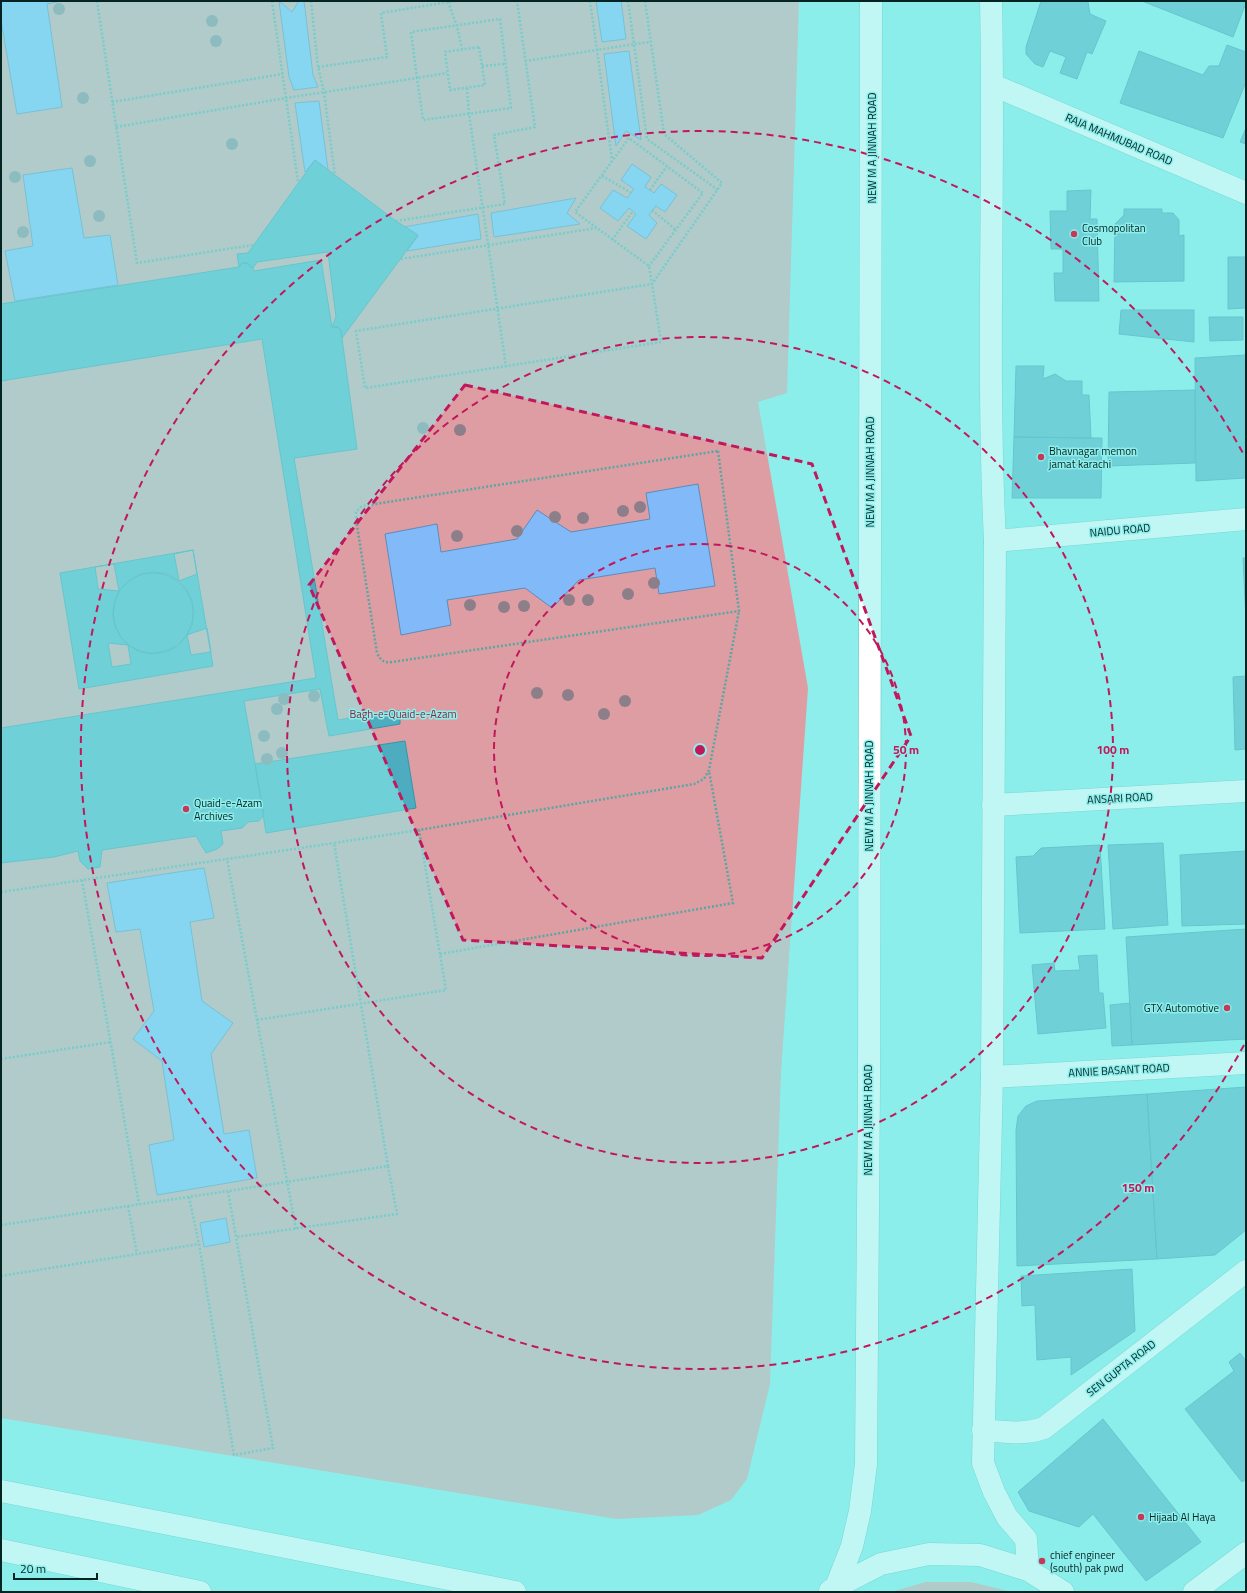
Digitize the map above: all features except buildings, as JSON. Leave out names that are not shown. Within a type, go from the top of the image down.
[{"type":"main road","name":"NEW M A JINNAH ROAD","points":[[833,1589],[852,1546],[860,1511],[866,1464],[869,1085],[871,1]]},
{"type":"main road","points":[[991,1],[993,85],[991,467],[995,541],[992,1077],[983,1463],[994,1492],[1007,1517],[1026,1539],[1028,1570]]},
{"type":"main road","name":"RAJA MAHMUBAD ROAD","points":[[993,85],[1246,193]]},
{"type":"main road","name":"NAIDU ROAD","points":[[995,541],[1246,519]]},
{"type":"main road","name":"ANSARI ROAD","points":[[993,805],[1246,791]]},
{"type":"main road","name":"ANNIE BASANT ROAD","points":[[992,1077],[1246,1063]]},
{"type":"main road","name":"SEN GUPTA ROAD","points":[[984,1430],[1033,1432],[1044,1428],[1246,1271]]},
{"type":"main road","points":[[1,1491],[515,1592]]},
{"type":"main road","points":[[1,1550],[200,1592]]},
{"type":"main road","points":[[1194,1592],[1246,1553]]},
{"type":"main road","points":[[833,1589],[881,1564],[929,1554],[980,1556],[1028,1570],[1063,1592]]},
{"type":"path","points":[[97,1],[137,263],[253,245]]},
{"type":"path","points":[[272,1],[298,182]]},
{"type":"path","points":[[311,1],[318,67],[324,92],[335,176]]},
{"type":"path","points":[[318,67],[387,57],[381,13],[456,1]]},
{"type":"path","points":[[396,221],[505,204],[494,135],[535,127],[517,1]]},
{"type":"path","points":[[590,1],[612,161]]},
{"type":"path","points":[[628,1],[647,139],[718,190]]},
{"type":"path","points":[[645,1],[664,134],[722,183],[652,284],[356,331],[365,388],[661,342],[652,284],[649,266],[575,212],[629,138],[703,192],[649,266]]},
{"type":"path","points":[[448,2],[457,26],[462,49]]},
{"type":"path","points":[[500,19],[505,64],[511,108],[423,120],[411,32],[500,19]]},
{"type":"path","points":[[526,61],[650,42]]},
{"type":"path","points":[[480,47],[482,66],[485,85],[450,90],[445,52],[480,47]]},
{"type":"path","points":[[482,66],[505,64]]},
{"type":"path","points":[[116,127],[286,98],[448,73]]},
{"type":"path","points":[[112,102],[283,74]]},
{"type":"path","points":[[467,88],[469,114],[506,367]]},
{"type":"path","points":[[650,190],[667,166]]},
{"type":"path","points":[[602,176],[632,193]]},
{"type":"path","points":[[652,210],[676,230]]},
{"type":"path","points":[[612,240],[633,211]]},
{"type":"path","points":[[401,259],[596,228]]},
{"type":"path","points":[[1,892],[419,830],[694,784],[704,779],[709,770],[739,611],[718,451],[362,506],[356,512],[377,654],[380,660],[387,662],[739,611]]},
{"type":"path","points":[[440,954],[733,903],[709,770]]},
{"type":"path","points":[[257,1020],[446,990],[419,830]]},
{"type":"path","points":[[236,1237],[396,1214],[334,843]]},
{"type":"path","points":[[228,859],[296,1229]]},
{"type":"path","points":[[82,880],[139,1204]]},
{"type":"path","points":[[1,1059],[111,1042]]},
{"type":"path","points":[[1,1225],[388,1166]]},
{"type":"path","points":[[189,1197],[234,1455],[273,1448],[228,1191]]},
{"type":"path","points":[[128,1206],[137,1254]]},
{"type":"path","points":[[1,1276],[198,1244]]},
{"type":"highlighted area","points":[[465,385],[812,464],[911,736],[762,958],[463,940],[309,585]]},
{"type":"green space","name":"Bagh-e-Quaid-e-Azam","points":[[1,1],[799,1],[787,393],[758,402],[808,688],[781,1072],[770,1384],[747,1479],[731,1500],[698,1515],[617,1519],[1,1418]]},
{"type":"green space","points":[[926,1582],[971,1582],[1012,1592],[891,1592]]},
{"type":"water","points":[[1,1],[62,1],[47,4],[62,107],[17,114],[1,20]]},
{"type":"water","points":[[279,1],[292,12],[299,1],[304,1],[313,75],[318,87],[294,90],[289,77]]},
{"type":"water","points":[[596,1],[621,1],[626,39],[602,42]]},
{"type":"water","points":[[629,51],[641,140],[626,131],[616,146],[604,54]]},
{"type":"water","points":[[319,101],[328,170],[315,160],[305,172],[295,103]]},
{"type":"water","points":[[632,164],[651,177],[645,187],[654,193],[661,184],[677,195],[665,212],[656,206],[649,215],[657,223],[646,239],[627,226],[636,214],[629,208],[618,221],[600,208],[613,190],[627,198],[634,189],[621,180]]},
{"type":"water","points":[[72,168],[84,238],[110,235],[118,285],[15,301],[5,251],[33,246],[23,175]]},
{"type":"water","points":[[576,198],[567,213],[580,224],[494,237],[491,213]]},
{"type":"water","points":[[478,214],[481,239],[407,251],[418,236],[404,227]]},
{"type":"water","points":[[698,484],[715,586],[659,594],[655,568],[579,580],[552,608],[525,588],[447,600],[451,625],[401,635],[385,534],[437,524],[441,552],[517,539],[537,510],[571,532],[650,519],[646,493]]},
{"type":"water","points":[[204,868],[214,918],[190,922],[202,1001],[233,1023],[211,1054],[224,1134],[249,1130],[257,1178],[157,1195],[149,1145],[174,1140],[162,1061],[133,1039],[154,1011],[140,929],[116,932],[107,883]]},
{"type":"water","points":[[226,1218],[230,1242],[204,1247],[200,1223]]},
{"type":"place","name":"Cosmopolitan Club","points":[[1074,234]]},
{"type":"place","name":"Bhavnagar memon jamat karachi","points":[[1041,457]]},
{"type":"place","name":"Quaid-e-Azam Archives","points":[[186,809]]},
{"type":"place","name":"GTX Automotive","points":[[1227,1008]]},
{"type":"place","name":"Hijaab Al Haya","points":[[1141,1517]]},
{"type":"place","name":"chief engineer (south) pak pwd","points":[[1042,1561]]}]
